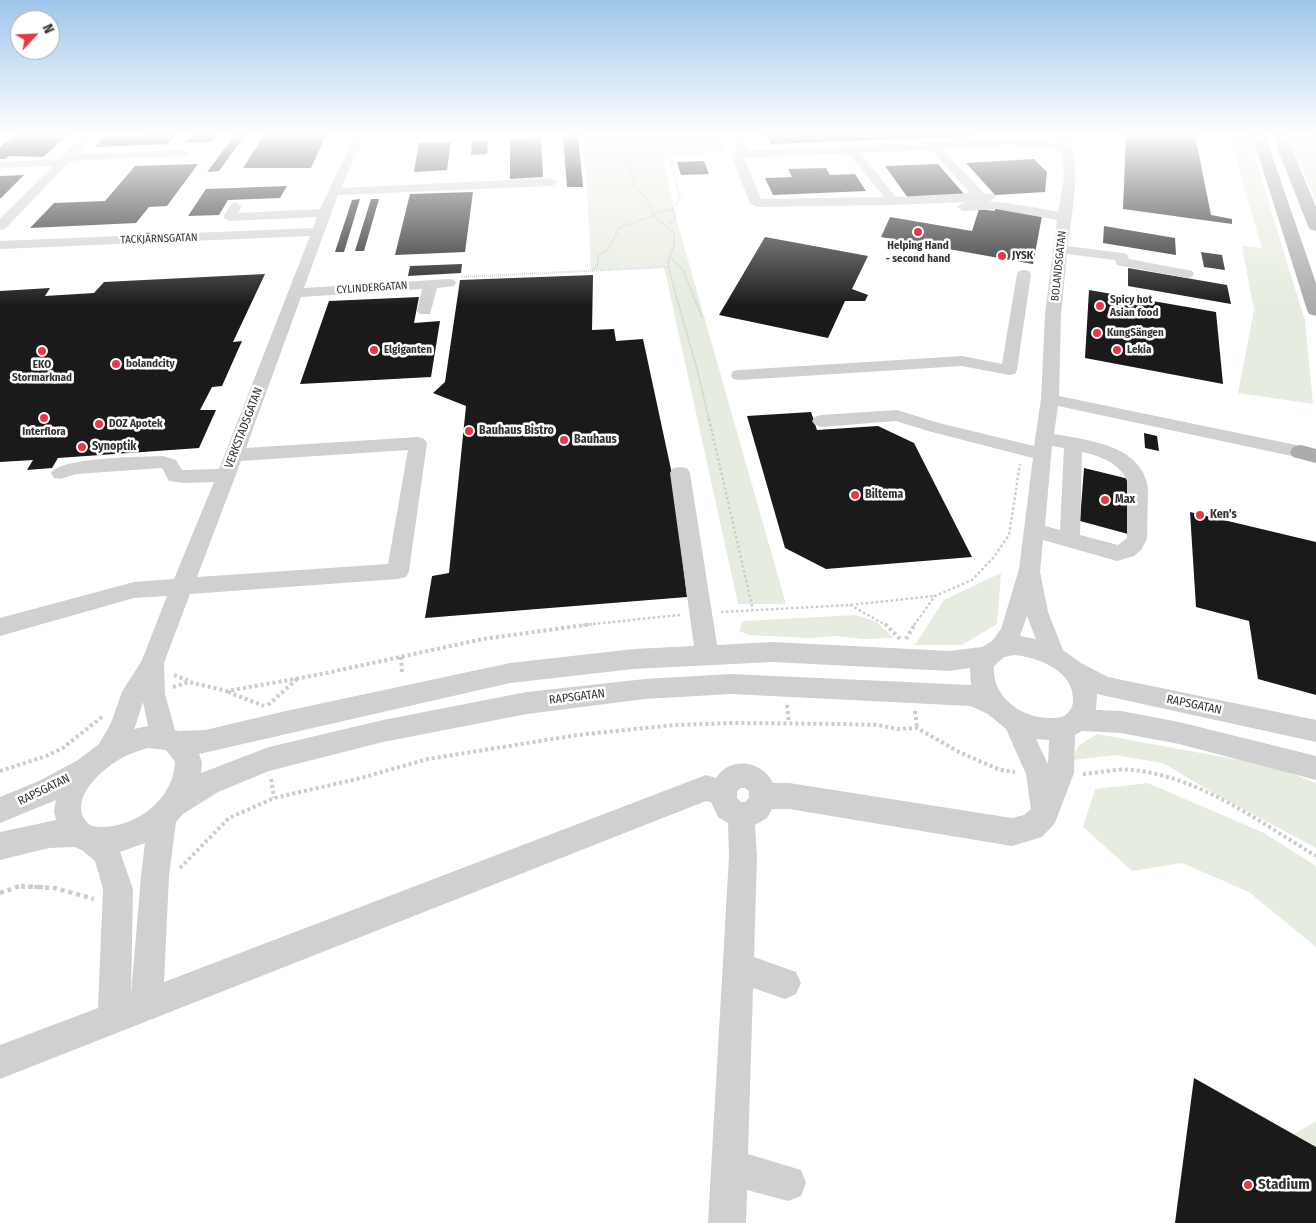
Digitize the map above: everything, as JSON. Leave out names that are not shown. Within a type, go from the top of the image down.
[{"type":"main road","points":[[1277,192],[1316,310]]},
{"type":"main road","points":[[1302,192],[1316,226]]},
{"type":"street","points":[[0,226],[34,192]]},
{"type":"street","name":"VERKSTADSGATAN","points":[[109,750],[142,697],[152,663],[234,455],[333,192]]},
{"type":"street","points":[[752,192],[756,203],[893,202],[980,196],[1022,199],[1065,212]]},
{"type":"street","points":[[885,192],[893,202]]},
{"type":"street","points":[[976,192],[980,196]]},
{"type":"street","name":"BOLANDSGATAN","points":[[993,652],[1011,632],[1030,569],[1050,399],[1053,314],[1068,192]]},
{"type":"street","points":[[8,201],[26,200]]},
{"type":"street","points":[[790,215],[996,205],[1065,212]]},
{"type":"street","points":[[236,206],[229,217],[325,213]]},
{"type":"street","name":"TACKJÄRNSGATAN","points":[[0,245],[318,232]]},
{"type":"street","points":[[1061,248],[1122,257]]},
{"type":"street","points":[[1161,255],[1122,249],[1122,262],[1188,274]]},
{"type":"street","points":[[739,375],[962,361],[1009,370],[1024,274]]},
{"type":"street","name":"CYLINDERGATAN","points":[[295,293],[430,284],[452,280]]},
{"type":"street","points":[[426,311],[430,284]]},
{"type":"street","points":[[1018,309],[1053,314]]},
{"type":"street","points":[[1050,399],[1311,454]]},
{"type":"street","points":[[821,421],[897,415],[934,427],[1043,446],[1073,445],[1113,454],[1129,466],[1137,480],[1137,539],[1127,551],[1117,553],[1070,533],[1035,523]]},
{"type":"street","points":[[0,627],[134,590],[398,571],[418,443],[234,455]]},
{"type":"street","points":[[1070,533],[1073,445]]},
{"type":"street","points":[[61,473],[73,468],[163,462],[169,464],[176,476],[226,474]]},
{"type":"street","points":[[680,473],[707,656]]},
{"type":"street","name":"BOLANDSGATAN","points":[[1030,569],[1037,612],[1054,656]]},
{"type":"street","points":[[0,1062],[114,1018],[706,788],[742,801],[789,796],[1012,832],[1032,827],[1045,814],[1050,774],[1071,725],[1086,706],[1084,689],[1074,672],[1054,656],[1031,647],[1014,645],[993,652],[949,661],[772,652],[634,659],[510,673],[286,722],[205,742],[171,741],[148,737],[130,741],[109,750],[87,768],[74,784],[67,807],[67,817],[84,837],[106,852],[118,889],[114,1018]]},
{"type":"street","points":[[993,652],[981,670],[983,688],[1005,713],[1050,774]]},
{"type":"street","name":"RAPSGATAN","points":[[1074,672],[1104,686],[1316,731]]},
{"type":"street","name":"RAPSGATAN","points":[[168,809],[209,783],[269,759],[383,731],[527,704],[645,689],[731,684],[972,696],[1005,713]]},
{"type":"street","points":[[0,846],[48,834],[115,840],[137,833],[168,809],[187,780],[188,758],[171,741],[142,697]]},
{"type":"street","points":[[1005,713],[1039,730],[1071,725],[1121,722],[1179,733],[1316,768]]},
{"type":"street","name":"RAPSGATAN","points":[[0,810],[48,790],[87,768]]},
{"type":"street","points":[[727,1223],[742,856],[742,801]]},
{"type":"street","points":[[147,1005],[155,876],[168,809]]},
{"type":"street","points":[[738,967],[785,983]]},
{"type":"street","points":[[730,1167],[788,1183]]},
{"type":"path","points":[[640,192],[646,198],[655,214],[674,233],[676,239],[669,267],[696,369],[753,610]]},
{"type":"path","points":[[592,271],[598,266],[598,256],[609,248],[619,228],[673,209],[680,198],[678,192]]},
{"type":"path","points":[[666,224],[673,222],[675,216],[673,209]]},
{"type":"path","points":[[670,258],[683,270],[702,317]]},
{"type":"path","points":[[452,280],[669,267]]},
{"type":"path","points":[[0,771],[46,756],[63,748],[115,707],[189,682],[227,691],[483,639],[607,621],[848,605],[935,596]]},
{"type":"path","points":[[848,605],[882,621],[904,643]]},
{"type":"path","points":[[401,657],[402,673]]},
{"type":"path","points":[[266,707],[298,678]]},
{"type":"path","points":[[786,705],[789,724]]},
{"type":"path","points":[[155,876],[180,868],[230,818],[274,798],[357,779],[428,759],[577,735],[674,725],[878,725],[898,729],[917,728],[959,752],[1000,770],[1050,774],[1100,774],[1131,770],[1190,786],[1242,812],[1316,856]]},
{"type":"path","points":[[0,893],[20,886],[55,888],[95,899],[118,889]]},
{"type":"shaded area","points":[[587,192],[670,192],[786,604],[738,604],[664,267],[591,270]]},
{"type":"shaded area","points":[[1246,192],[1265,192],[1305,321],[1313,404],[1238,393],[1254,310],[1242,246],[1262,248]]},
{"type":"shaded area","points":[[1001,573],[997,624],[962,645],[915,645],[944,600]]},
{"type":"shaded area","points":[[855,615],[875,621],[894,638],[864,639],[836,636],[808,638],[749,635],[739,631],[743,621]]},
{"type":"shaded area","points":[[1097,734],[1272,766],[1316,783],[1316,848],[1217,795],[1163,763],[1115,755],[1073,760],[1078,746]]},
{"type":"shaded area","points":[[1148,783],[1264,833],[1316,866],[1316,947],[1249,892],[1182,863],[1132,871],[1083,827],[1095,789]]},
{"type":"shaded area","points":[[1316,1121],[1316,1147],[1294,1134]]},
{"type":"building","points":[[0,192],[7,192],[1,198]]},
{"type":"building","points":[[113,192],[177,192],[167,206],[149,207],[136,223],[30,228],[54,203],[105,201]]},
{"type":"building","points":[[204,192],[283,192],[280,198],[228,200],[219,215],[188,216]]},
{"type":"building","points":[[473,192],[465,252],[395,255],[410,194]]},
{"type":"building","points":[[772,192],[841,192],[773,195]]},
{"type":"building","points":[[904,192],[962,192],[965,195],[908,198]]},
{"type":"building","points":[[992,192],[1044,192],[995,195]]},
{"type":"building","points":[[1124,192],[1206,192],[1211,215],[1232,219],[1232,224],[1123,209]]},
{"type":"building","points":[[360,199],[344,252],[335,252],[352,200]]},
{"type":"building","points":[[371,199],[379,199],[364,251],[355,251]]},
{"type":"building","points":[[995,208],[1042,216],[1033,264],[881,237],[890,217],[972,231],[979,209],[995,211]]},
{"type":"building","points":[[1104,226],[1175,238],[1176,255],[1103,243]]},
{"type":"building","points":[[765,237],[868,256],[852,289],[868,295],[865,301],[845,301],[828,338],[719,315]]},
{"type":"building","points":[[1201,252],[1222,255],[1225,270],[1204,267]]},
{"type":"building","points":[[462,264],[461,273],[408,276],[410,266]]},
{"type":"building","points":[[1128,268],[1227,285],[1231,304],[1128,286]]},
{"type":"building","name":"bolandcity","points":[[265,274],[233,342],[242,341],[222,386],[212,387],[200,410],[216,410],[199,448],[58,458],[52,468],[27,470],[33,460],[0,462],[0,291],[50,288],[45,296],[94,293],[104,282]]},
{"type":"building","name":"Bauhaus","points":[[593,275],[592,330],[614,329],[616,341],[643,339],[672,474],[687,597],[425,618],[432,576],[449,573],[466,406],[433,393],[445,382],[460,280]]},
{"type":"building","points":[[1089,290],[1216,312],[1223,384],[1085,358]]},
{"type":"building","name":"Elgiganten","points":[[419,297],[414,323],[440,321],[431,377],[300,384],[329,301]]},
{"type":"building","name":"Biltema","points":[[811,412],[817,430],[878,426],[914,443],[972,557],[826,569],[785,548],[747,416]]},
{"type":"building","points":[[1144,433],[1157,436],[1159,451],[1145,448]]},
{"type":"building","name":"Max","points":[[1084,468],[1129,479],[1128,534],[1080,521]]},
{"type":"building","points":[[1190,512],[1316,542],[1316,695],[1258,679],[1249,621],[1196,607]]},
{"type":"building","name":"Stadium","points":[[1194,1078],[1316,1147],[1316,1223],[1175,1223]]},
{"type":"place","name":"Helping Hand - second hand","points":[[918,232]]},
{"type":"place","name":"JYSK","points":[[1002,256]]},
{"type":"place","name":"Spicy hot Asian food","points":[[1100,306]]},
{"type":"place","name":"KungSängen","points":[[1097,333]]},
{"type":"place","name":"Elgiganten","points":[[374,350]]},
{"type":"place","name":"Lekia","points":[[1117,350]]},
{"type":"place","name":"EKO Stormarknad","points":[[42,351]]},
{"type":"place","name":"bolandcity","points":[[116,364]]},
{"type":"place","name":"Interflora","points":[[44,418]]},
{"type":"place","name":"DOZ Apotek","points":[[99,424]]},
{"type":"place","name":"Bauhaus Bistro","points":[[469,431]]},
{"type":"place","name":"Bauhaus","points":[[564,440]]},
{"type":"place","name":"Synoptik","points":[[82,447]]},
{"type":"place","name":"Biltema","points":[[855,495]]},
{"type":"place","name":"Max","points":[[1105,500]]},
{"type":"place","name":"Ken's","points":[[1200,515]]},
{"type":"place","name":"Stadium","points":[[1248,1185]]}]
